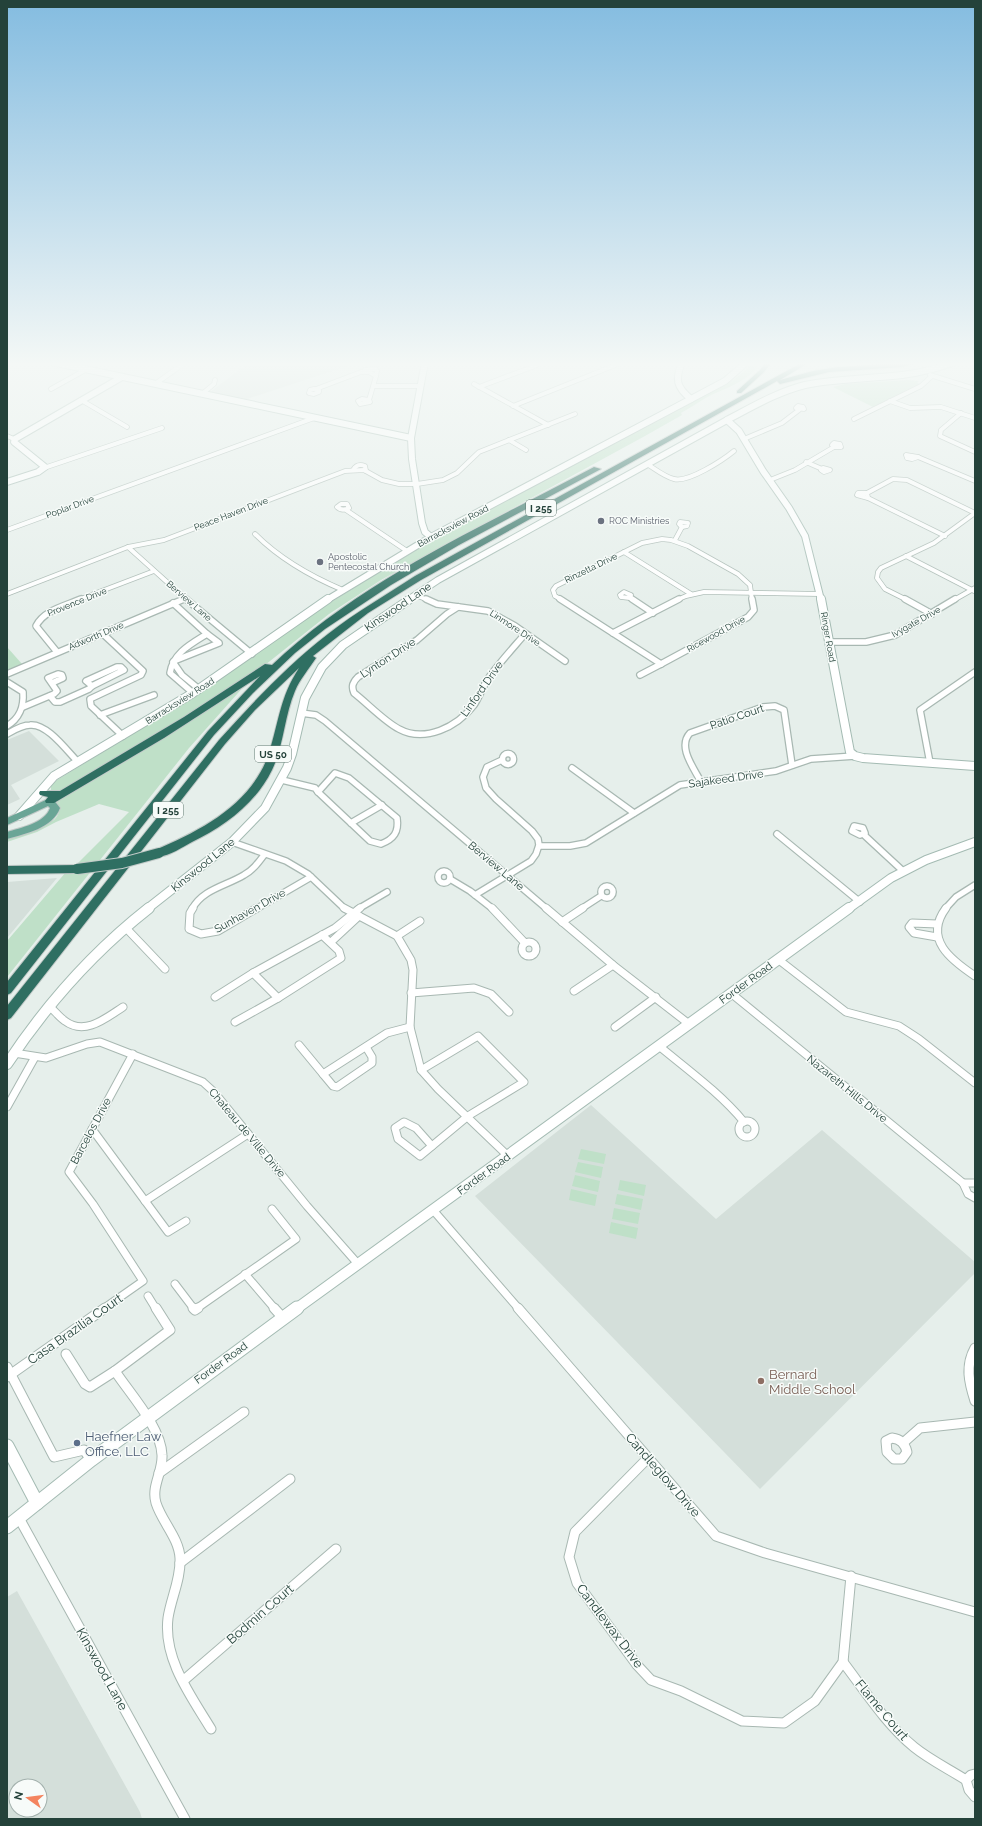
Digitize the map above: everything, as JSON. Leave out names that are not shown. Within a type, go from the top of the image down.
[{"type":"highway","points":[[614,459],[637,447]]},
{"type":"highway","name":"I 255","points":[[7,1015],[222,742],[283,677],[348,623],[424,574],[648,447]]},
{"type":"highway","name":"I 255","points":[[7,990],[211,733],[256,684],[322,628],[391,581],[604,465]]},
{"type":"highway","name":"US 50","points":[[7,870],[77,869],[122,863],[159,853],[180,844],[208,829],[229,814],[251,794],[263,777],[271,759],[282,711],[292,687],[308,663],[348,623]]},
{"type":"highway","points":[[50,802],[128,757],[235,689],[274,662],[287,657]]},
{"type":"highway","points":[[45,788],[53,795],[63,794]]},
{"type":"main road","points":[[7,822],[50,802],[55,810],[50,819],[7,836]]},
{"type":"street","points":[[21,447],[42,463],[44,468]]},
{"type":"street","points":[[7,482],[105,447]]},
{"type":"street","name":"Poplar Drive","points":[[7,530],[234,447]]},
{"type":"street","points":[[412,447],[424,531],[431,537]]},
{"type":"street","name":"Peace Haven Drive","points":[[7,594],[128,547],[164,540],[338,473],[353,470],[366,471],[387,482],[416,483],[439,481],[450,477],[460,470],[473,455],[492,447]]},
{"type":"street","points":[[521,447],[526,450]]},
{"type":"street","name":"Barracksview Road","points":[[17,818],[30,807],[54,776],[196,691],[344,590],[431,537],[600,447]]},
{"type":"street","name":"Kinswood Lane","points":[[7,1064],[49,1006],[79,971],[125,927],[232,842],[265,808],[282,780],[292,754],[305,698],[311,685],[332,656],[360,633],[415,595],[505,542],[678,447]]},
{"type":"street","name":"Ringer Road","points":[[749,447],[802,530],[811,557],[820,596],[849,749],[855,756]]},
{"type":"street","points":[[770,480],[782,477],[834,447]]},
{"type":"street","points":[[963,447],[975,452]]},
{"type":"street","points":[[647,464],[673,479],[681,480],[718,464],[734,451]]},
{"type":"street","points":[[918,457],[975,481]]},
{"type":"street","points":[[806,462],[822,469]]},
{"type":"street","points":[[893,479],[895,474],[903,476],[907,480],[975,513],[945,536],[881,568],[878,572],[877,578],[885,589],[932,614]]},
{"type":"street","points":[[907,480],[893,479],[867,493],[858,493],[857,495],[868,498],[945,536]]},
{"type":"street","points":[[867,493],[868,498]]},
{"type":"street","points":[[346,510],[407,551]]},
{"type":"street","points":[[682,527],[675,540],[689,545],[741,576],[750,585],[752,593]]},
{"type":"street","points":[[255,534],[264,544],[317,580],[344,590]]},
{"type":"street","name":"Rinzetta Drive","points":[[661,664],[555,596],[553,590],[556,586],[624,552],[654,539],[675,540]]},
{"type":"street","name":"Berview Lane","points":[[128,547],[185,599],[252,654]]},
{"type":"street","points":[[624,552],[691,594]]},
{"type":"street","points":[[906,556],[974,590]]},
{"type":"street","name":"Provence Drive","points":[[57,652],[36,626],[40,618],[54,610],[154,571]]},
{"type":"street","name":"Ivygate Drive","points":[[829,642],[866,642],[887,638],[904,631],[974,590]]},
{"type":"street","points":[[613,633],[691,594],[711,591],[752,593],[759,596],[820,596]]},
{"type":"street","name":"Ricewood Drive","points":[[640,675],[748,617],[754,610],[752,593]]},
{"type":"street","name":"Linmore Drive","points":[[415,595],[442,605],[488,611],[515,626],[565,661]]},
{"type":"street","points":[[630,598],[653,613]]},
{"type":"street","name":"Adworth Drive","points":[[7,674],[172,603],[185,599]]},
{"type":"street","points":[[172,603],[219,644],[172,662]]},
{"type":"street","points":[[442,605],[447,614]]},
{"type":"street","name":"Lynton Drive","points":[[408,733],[391,724],[354,693],[352,685],[358,677],[420,638],[447,614],[458,607]]},
{"type":"street","points":[[102,633],[143,671],[141,675],[90,698],[92,706],[123,736]]},
{"type":"street","points":[[196,691],[170,673],[170,667],[178,654],[207,634]]},
{"type":"street","name":"Linford Drive","points":[[408,733],[432,734],[460,721],[474,705],[495,669],[525,634]]},
{"type":"street","points":[[172,662],[196,691]]},
{"type":"street","points":[[50,696],[55,702],[60,702],[83,692],[124,670],[117,667],[86,681],[92,686]]},
{"type":"street","points":[[930,762],[920,710],[975,672]]},
{"type":"street","points":[[7,682],[23,692],[23,707],[18,719],[7,726]]},
{"type":"street","points":[[23,707],[50,696],[57,691],[52,683]]},
{"type":"street","points":[[100,715],[154,695]]},
{"type":"street","name":"Patio Court","points":[[701,782],[685,750],[683,741],[686,736],[690,733],[763,707],[775,706],[784,710],[792,765]]},
{"type":"street","name":"Berview Lane","points":[[301,713],[316,715],[325,720],[613,965],[689,1024]]},
{"type":"street","points":[[7,734],[21,727],[36,724],[44,728],[78,762]]},
{"type":"street","points":[[855,756],[975,766]]},
{"type":"street","name":"Sajakeed Drive","points":[[540,846],[570,846],[586,843],[680,786],[776,771],[792,765],[823,758],[855,756]]},
{"type":"street","points":[[475,896],[531,861],[536,855],[540,846],[538,839],[525,824],[497,802],[486,786],[483,777],[485,770],[490,764],[502,760]]},
{"type":"street","points":[[572,768],[634,813]]},
{"type":"street","points":[[282,780],[315,788],[318,792],[370,841],[381,844],[389,842],[398,834],[399,825],[397,818],[349,778],[335,773],[318,792]]},
{"type":"street","points":[[45,788],[50,802]]},
{"type":"street","points":[[351,823],[382,805]]},
{"type":"street","points":[[777,834],[860,902]]},
{"type":"street","points":[[862,834],[903,871]]},
{"type":"street","points":[[232,842],[264,855],[283,860],[311,877],[345,908],[397,936],[411,960],[413,981],[411,993],[410,1027],[421,1070],[438,1089],[468,1116],[508,1156]]},
{"type":"street","name":"Forder Road","points":[[7,1527],[91,1460],[283,1318],[658,1046],[860,902],[891,878],[940,854],[975,842]]},
{"type":"street","name":"Sunhaven Drive","points":[[264,855],[252,872],[237,881],[212,889],[199,900],[189,915],[189,929],[196,933],[218,932],[311,877]]},
{"type":"street","points":[[450,879],[475,896],[512,927],[525,943]]},
{"type":"street","points":[[975,885],[952,901],[940,916],[937,924],[937,937],[949,957],[975,976]]},
{"type":"street","points":[[215,997],[253,973],[322,936],[357,914],[387,892]]},
{"type":"street","points":[[562,922],[601,896]]},
{"type":"street","points":[[331,942],[357,914]]},
{"type":"street","points":[[397,936],[420,921]]},
{"type":"street","points":[[937,924],[917,922],[912,923],[909,927],[914,933],[937,937]]},
{"type":"street","points":[[125,927],[165,969]]},
{"type":"street","points":[[236,1022],[278,998],[341,958],[339,951],[331,942],[322,936]]},
{"type":"street","points":[[779,960],[846,1012],[864,1018],[900,1026],[975,1083]]},
{"type":"street","points":[[574,991],[613,965]]},
{"type":"street","points":[[253,973],[278,998]]},
{"type":"street","points":[[411,993],[479,989],[491,994],[509,1012]]},
{"type":"street","name":"Nazareth Hills Drive","points":[[732,994],[963,1183],[965,1192],[968,1196],[975,1198]]},
{"type":"street","points":[[615,1027],[656,997]]},
{"type":"street","points":[[49,1006],[66,1022],[81,1027],[94,1024],[123,1007]]},
{"type":"street","points":[[323,1074],[387,1033],[410,1027]]},
{"type":"street","points":[[421,1070],[478,1036],[524,1082],[468,1116],[432,1146],[420,1156],[398,1139],[395,1128],[404,1122],[414,1125],[432,1146]]},
{"type":"street","name":"Chateau de Ville Drive","points":[[14,1053],[35,1057],[51,1057],[88,1043],[100,1042],[203,1082],[214,1092],[307,1206],[358,1264]]},
{"type":"street","points":[[299,1045],[333,1086],[337,1087],[372,1063],[372,1057],[366,1046]]},
{"type":"street","points":[[658,1046],[695,1075],[735,1111],[744,1122]]},
{"type":"street","name":"Barcelos Drive","points":[[133,1054],[69,1172],[93,1204],[143,1281]]},
{"type":"street","points":[[7,1107],[35,1057]]},
{"type":"street","points":[[92,1129],[168,1232],[186,1221]]},
{"type":"street","points":[[145,1201],[248,1134]]},
{"type":"street","points":[[963,1183],[975,1184]]},
{"type":"street","points":[[175,1284],[195,1310],[296,1239],[272,1209]]},
{"type":"street","name":"Candleglow Drive","points":[[433,1210],[716,1536],[765,1553],[975,1612]]},
{"type":"street","points":[[245,1274],[283,1318]]},
{"type":"street","name":"Casa Brazilia Court","points":[[8,1373],[143,1281]]},
{"type":"street","points":[[66,1354],[85,1384],[90,1387],[115,1371],[170,1330],[148,1296]]},
{"type":"street","points":[[975,1348],[967,1367],[969,1383],[975,1401]]},
{"type":"street","points":[[115,1371],[147,1418],[160,1442],[162,1463],[155,1500],[180,1554],[180,1573],[170,1610],[167,1638],[175,1664],[211,1729]]},
{"type":"street","points":[[8,1373],[54,1457],[84,1450],[91,1460]]},
{"type":"street","points":[[159,1473],[244,1412]]},
{"type":"street","points":[[903,1443],[914,1431],[920,1428],[975,1422]]},
{"type":"street","points":[[7,1446],[37,1502]]},
{"type":"street","name":"Candlewax Drive","points":[[648,1458],[575,1532],[569,1557],[577,1583],[637,1664],[651,1680],[681,1691],[742,1721],[784,1723],[815,1701],[843,1662]]},
{"type":"street","points":[[180,1563],[290,1479]]},
{"type":"street","name":"Kinswood Lane","points":[[18,1518],[185,1819]]},
{"type":"street","name":"Bodmin Court","points":[[184,1680],[336,1549]]},
{"type":"street","points":[[843,1662],[851,1576]]},
{"type":"street","name":"Flame Court","points":[[843,1662],[878,1708],[908,1742],[966,1780]]},
{"type":"street","points":[[975,1774],[970,1775],[966,1780],[969,1790],[975,1797]]},
{"type":"shaded area","points":[[29,731],[59,761],[11,785],[20,799],[7,805],[7,740]]},
{"type":"shaded area","points":[[57,878],[7,938],[7,882]]},
{"type":"shaded area","name":"Bernard Middle School","points":[[591,1105],[716,1219],[822,1130],[975,1262],[975,1273],[760,1489],[475,1196]]},
{"type":"shaded area","points":[[17,1591],[140,1812],[142,1819],[7,1819],[7,1597]]},
{"type":"green space","points":[[606,447],[624,447],[381,580],[329,614],[260,669],[224,693],[60,792],[51,791],[51,786],[57,780],[185,702],[325,606],[422,545]]},
{"type":"green space","points":[[7,647],[22,664],[7,671]]},
{"type":"green space","points":[[246,684],[189,748],[7,977],[7,941],[66,872],[86,874],[93,865],[75,866],[129,812],[99,804],[56,822],[37,832],[7,842],[7,839],[54,820],[59,811],[59,806],[56,801],[153,745]]},
{"type":"green space","points":[[581,1149],[606,1154],[604,1164],[578,1159]]},
{"type":"green space","points":[[578,1162],[603,1167],[601,1178],[575,1172]]},
{"type":"green space","points":[[575,1175],[600,1181],[598,1192],[572,1186]]},
{"type":"green space","points":[[620,1180],[646,1185],[644,1196],[618,1190]]},
{"type":"green space","points":[[571,1189],[597,1195],[595,1206],[569,1200]]},
{"type":"green space","points":[[617,1194],[643,1199],[641,1210],[615,1204]]},
{"type":"green space","points":[[614,1208],[640,1213],[638,1224],[612,1219]]},
{"type":"green space","points":[[611,1222],[638,1228],[636,1239],[609,1233]]},
{"type":"place","name":"ROC Ministries","points":[[601,521]]},
{"type":"place","name":"Apostolic Pentecostal Church","points":[[320,562]]},
{"type":"place","name":"Bernard Middle School","points":[[761,1381]]},
{"type":"place","name":"Haefner Law Office, LLC","points":[[77,1443]]}]
